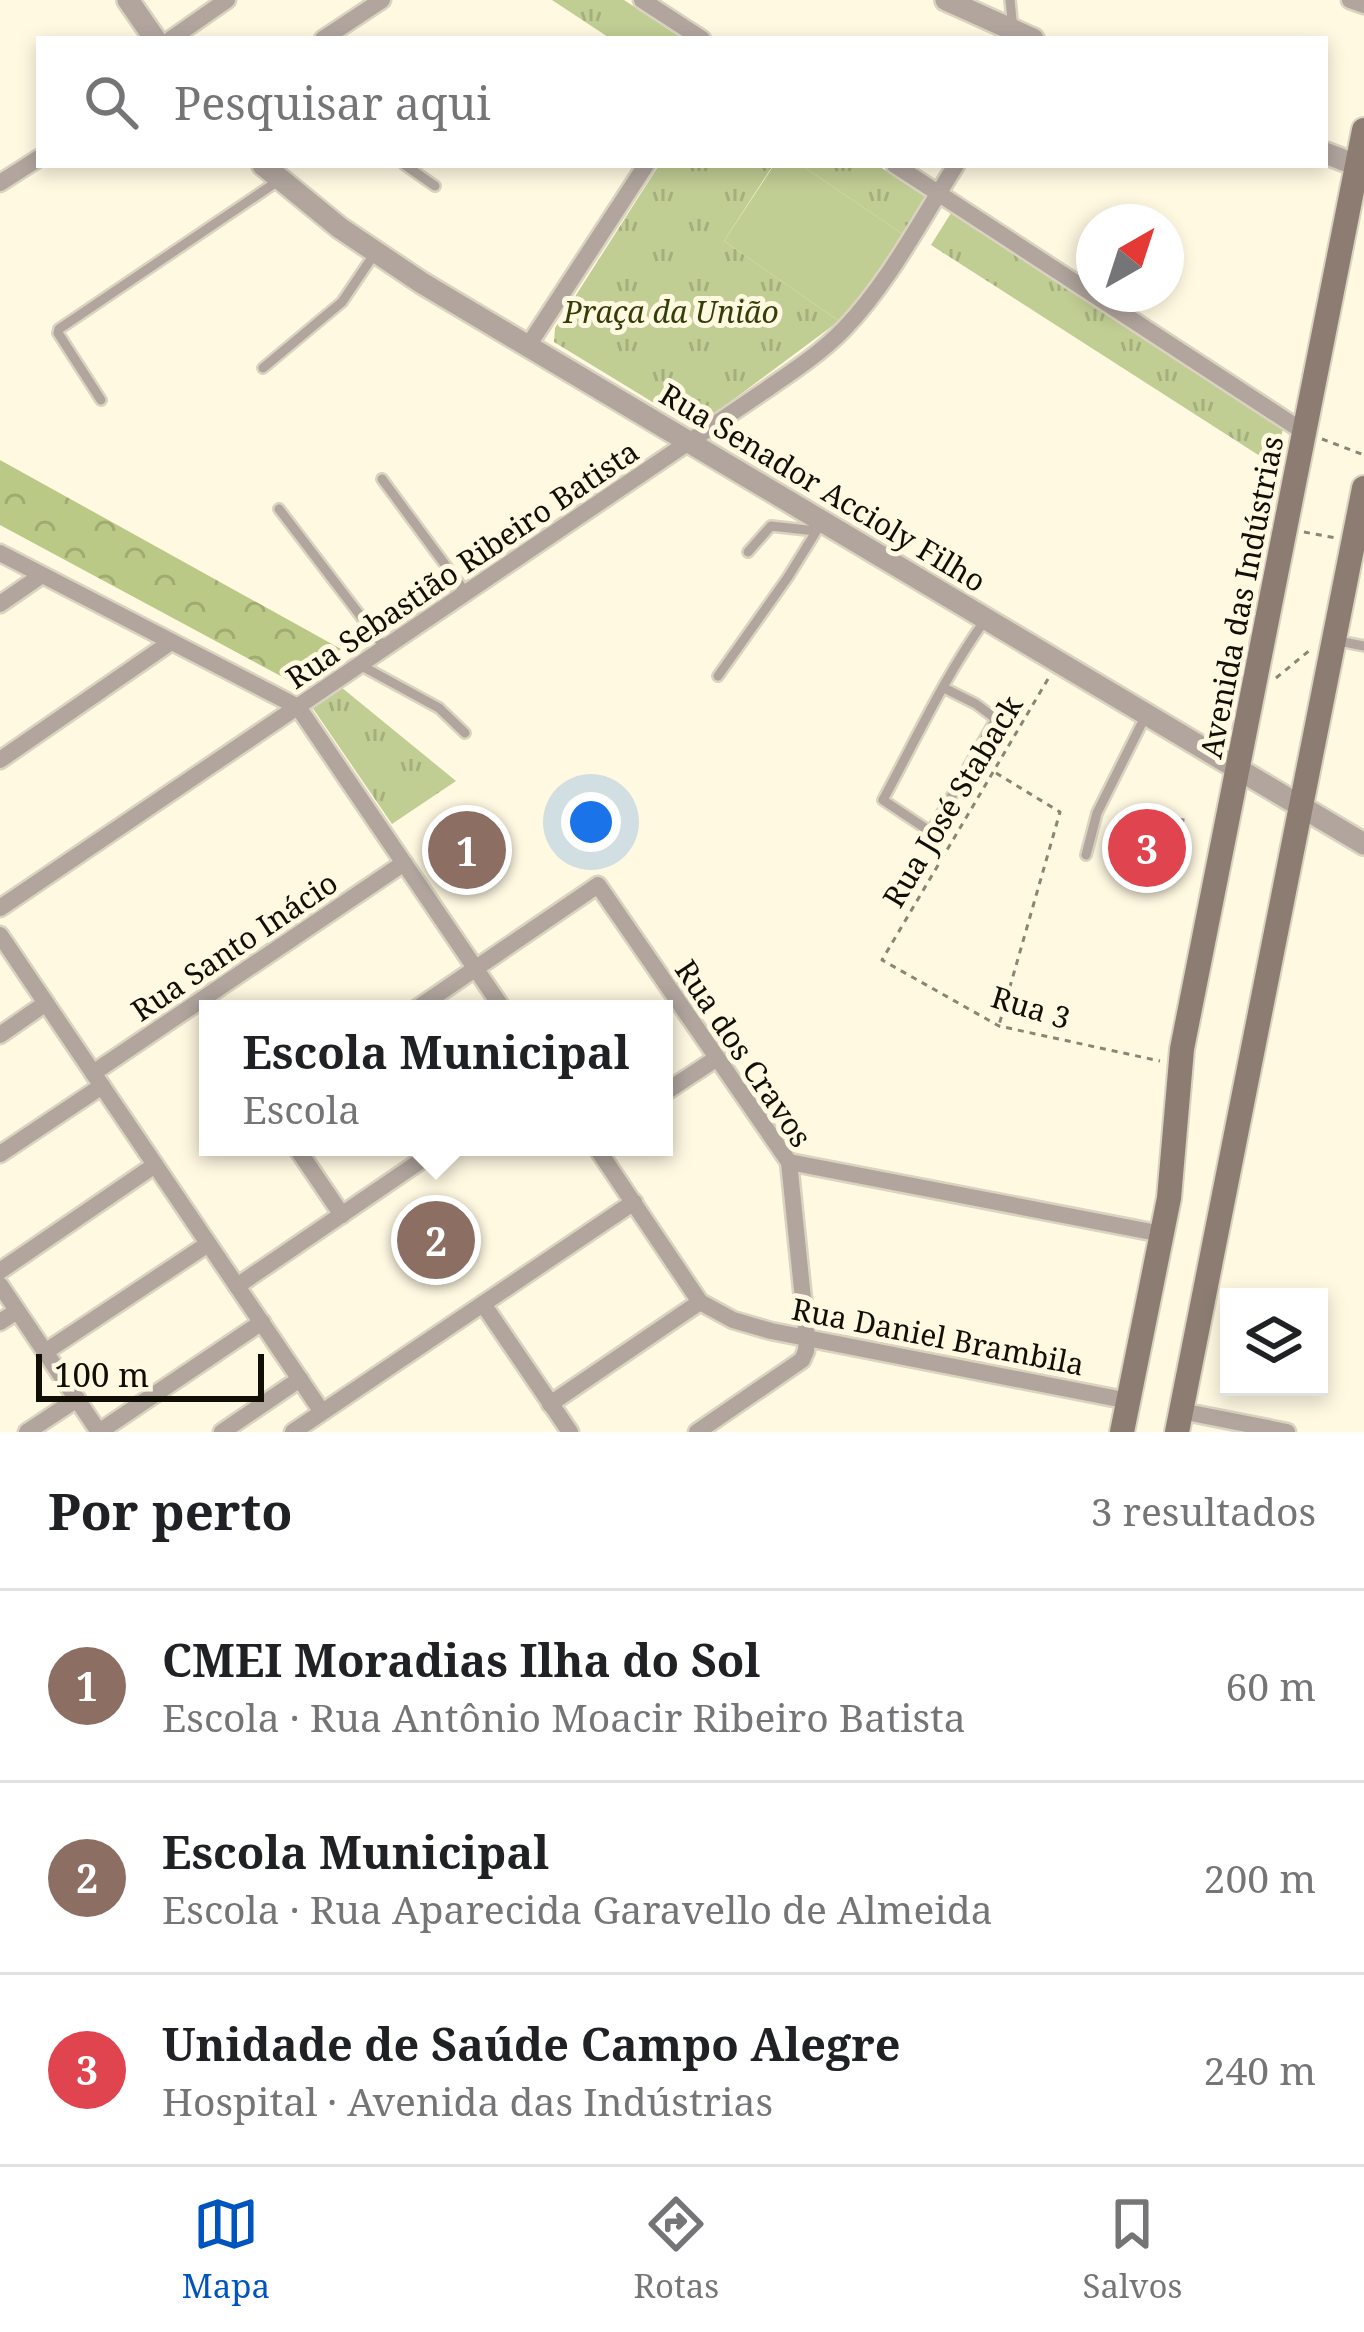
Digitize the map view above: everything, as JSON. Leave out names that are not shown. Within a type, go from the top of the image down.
[{"type":"main road","name":"Avenida das Indústrias","points":[[1123,1432],[1171,1180],[1179,1065],[1364,130]]},
{"type":"main road","points":[[1179,1422],[1364,488]]},
{"type":"street","points":[[128,0],[152,36]]},
{"type":"street","points":[[175,36],[227,0]]},
{"type":"street","points":[[333,36],[382,0]]},
{"type":"street","points":[[642,0],[697,36]]},
{"type":"street","points":[[946,0],[1023,35]]},
{"type":"street","points":[[1350,0],[1364,5]]},
{"type":"street","points":[[1328,154],[1360,166]]},
{"type":"street","points":[[0,183],[36,160]]},
{"type":"street","points":[[528,346],[644,168]]},
{"type":"street","points":[[900,168],[1304,432]]},
{"type":"street","name":"Rua Sebastião Ribeiro Batista","points":[[0,908],[793,372],[842,332],[873,294],[954,168]]},
{"type":"street","name":"Rua Senador Accioly Filho","points":[[272,173],[375,253],[819,526],[986,619],[1364,844]]},
{"type":"street","points":[[0,553],[298,707],[496,1000]]},
{"type":"street","points":[[0,604],[42,574]]},
{"type":"street","points":[[0,760],[171,641]]},
{"type":"street","name":"Rua Santo Inácio","points":[[217,1000],[404,863]]},
{"type":"street","name":"Rua dos Cravos","points":[[476,969],[598,885],[788,1162],[807,1338]]},
{"type":"street","points":[[0,935],[322,1412]]},
{"type":"street","points":[[430,1000],[476,969]]},
{"type":"street","points":[[0,1035],[46,1003]]},
{"type":"street","name":"Rua Santo Inácio","points":[[0,1154],[98,1079],[199,1013]]},
{"type":"street","points":[[673,1088],[717,1058]]},
{"type":"street","points":[[302,1156],[342,1215]]},
{"type":"street","points":[[237,1286],[428,1156]]},
{"type":"street","points":[[550,1403],[700,1302],[602,1156]]},
{"type":"street","points":[[788,1162],[1162,1234]]},
{"type":"street","points":[[0,1271],[155,1165]]},
{"type":"street","points":[[300,1430],[634,1202]]},
{"type":"street","points":[[45,1352],[208,1244]]},
{"type":"street","points":[[0,1285],[99,1432],[262,1322]]},
{"type":"street","name":"Rua Daniel Brambila","points":[[700,1302],[752,1327],[1129,1401]]},
{"type":"street","points":[[483,1304],[570,1432]]},
{"type":"street","points":[[0,1322],[17,1311]]},
{"type":"street","points":[[697,1432],[802,1360],[807,1338]]},
{"type":"street","points":[[222,1432],[300,1379]]},
{"type":"street","points":[[27,1432],[77,1399]]},
{"type":"street","points":[[1179,1422],[1287,1432]]},
{"type":"lane","points":[[1010,0],[1023,35]]},
{"type":"lane","points":[[409,168],[435,186]]},
{"type":"lane","points":[[101,400],[59,329],[272,173]]},
{"type":"lane","points":[[263,368],[342,302],[375,253]]},
{"type":"lane","points":[[382,479],[466,593]]},
{"type":"lane","points":[[279,509],[385,648]]},
{"type":"lane","points":[[748,552],[771,526],[819,526]]},
{"type":"lane","points":[[718,676],[819,526]]},
{"type":"lane","points":[[944,688],[996,718],[932,832],[883,800],[952,668],[986,619]]},
{"type":"lane","points":[[1335,635],[1364,646]]},
{"type":"lane","points":[[360,665],[439,708],[464,733]]},
{"type":"lane","points":[[1087,855],[1097,813],[1147,715]]},
{"type":"path","points":[[1304,432],[1364,455]]},
{"type":"path","points":[[1285,529],[1358,533]]},
{"type":"path","points":[[1251,698],[1335,635]]},
{"type":"path","name":"Rua José Staback","points":[[882,961],[1058,662]]},
{"type":"path","points":[[994,772],[1060,812],[999,1027]]},
{"type":"path","name":"Rua 3","points":[[882,961],[999,1027],[1179,1065]]},
{"type":"green space","points":[[552,0],[624,0],[678,36],[606,36]]},
{"type":"green space","name":"Praça da União","points":[[657,168],[771,168],[724,241],[839,321],[695,428],[554,342],[555,328]]},
{"type":"green space","points":[[772,168],[805,168],[904,235],[839,321],[724,241]]},
{"type":"green space","points":[[805,168],[882,168],[928,198],[904,235]]},
{"type":"green space","points":[[951,213],[1076,294],[1076,312],[1103,312],[1283,429],[1274,465],[931,245]]},
{"type":"green space","points":[[0,460],[341,649],[290,681],[0,525]]},
{"type":"green space","points":[[341,687],[456,781],[392,824],[312,707]]},
{"type":"building","points":[[1163,816],[1183,820],[1172,880],[1152,876],[1154,865],[1114,857],[1118,835],[1147,840],[1150,821],[1162,824]]},
{"type":"place","name":"Unidade de Saúde Campo Alegre","points":[[1147,848]]},
{"type":"place","name":"CMEI Moradias Ilha do Sol","points":[[467,850]]},
{"type":"place","name":"Escola Municipal","points":[[436,1240]]}]
